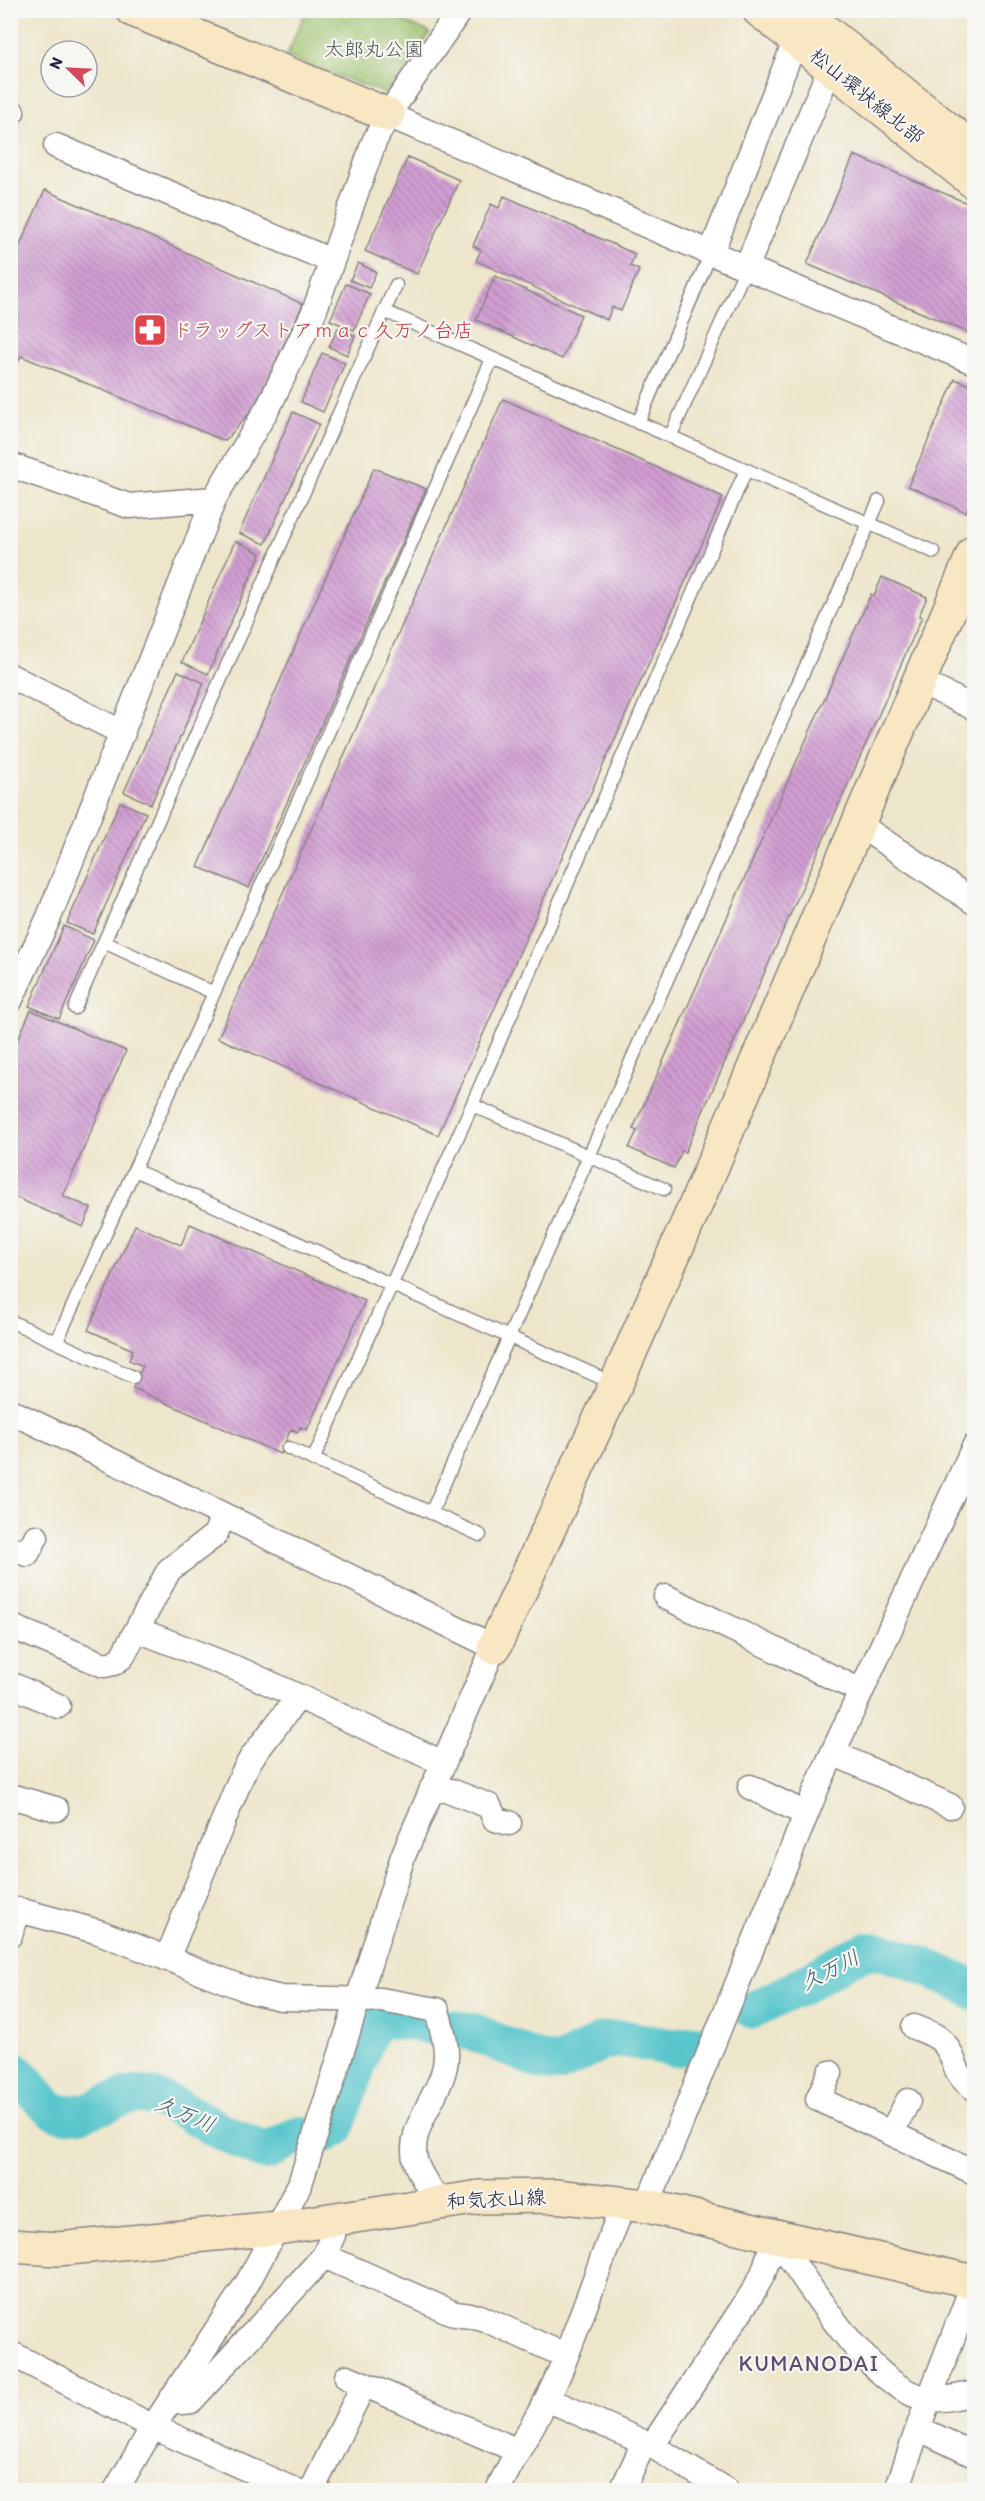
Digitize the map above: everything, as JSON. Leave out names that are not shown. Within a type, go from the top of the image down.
[{"type":"street","points":[[133,10],[975,362]]},
{"type":"street","points":[[10,1001],[49,917],[214,499],[270,404],[314,312],[374,142],[388,115],[460,10]]},
{"type":"street","name":"松山環状線北部","points":[[759,10],[800,22],[975,182]]},
{"type":"street","points":[[711,253],[800,22]]},
{"type":"street","points":[[746,268],[835,55]]},
{"type":"street","name":"松山環状線北部","points":[[835,55],[975,150]]},
{"type":"street","points":[[56,146],[332,261]]},
{"type":"street","points":[[10,465],[129,506],[214,499]]},
{"type":"street","points":[[116,2490],[153,2427],[248,2282],[300,2184],[403,1856],[494,1647],[616,1384],[975,552]]},
{"type":"street","points":[[10,676],[123,733]]},
{"type":"street","points":[[919,681],[975,708]]},
{"type":"street","points":[[858,824],[975,902]]},
{"type":"street","points":[[10,1411],[494,1647]]},
{"type":"street","points":[[498,2490],[516,2450],[547,2399],[636,2204],[833,1753],[975,1447]]},
{"type":"street","points":[[10,1626],[105,1665],[114,1663],[122,1656],[138,1630],[169,1570],[215,1535],[224,1516]]},
{"type":"street","points":[[10,1548],[27,1554],[36,1537]]},
{"type":"street","points":[[666,1598],[861,1691]]},
{"type":"street","points":[[138,1630],[245,1672],[443,1763]]},
{"type":"street","points":[[10,1684],[58,1706]]},
{"type":"street","points":[[167,1959],[242,1775],[252,1757],[298,1697]]},
{"type":"street","points":[[833,1753],[950,1806]]},
{"type":"street","points":[[750,1787],[806,1814]]},
{"type":"street","points":[[432,1788],[451,1791],[489,1806],[495,1819],[509,1823]]},
{"type":"street","points":[[10,1796],[56,1809]]},
{"type":"street","points":[[10,1935],[15,1909],[99,1932],[251,1991],[280,1998],[381,2000],[437,2010],[446,2056],[440,2083],[423,2119],[415,2143],[416,2165],[438,2202]]},
{"type":"street","points":[[914,2026],[935,2036],[945,2044],[958,2074],[975,2088]]},
{"type":"street","points":[[830,2073],[818,2099],[975,2172]]},
{"type":"street","points":[[891,2133],[908,2101]]},
{"type":"street","name":"和気衣山線","points":[[10,2246],[58,2249],[277,2228],[480,2197],[555,2196],[636,2204],[975,2282]]},
{"type":"street","points":[[173,2398],[183,2402],[191,2401],[324,2256],[333,2235],[334,2219]]},
{"type":"street","points":[[776,2236],[862,2355],[889,2379],[909,2392],[929,2399],[975,2393]]},
{"type":"street","points":[[622,2490],[648,2445],[753,2292],[763,2274],[776,2236]]},
{"type":"street","points":[[324,2256],[454,2314],[480,2317],[566,2356]]},
{"type":"street","points":[[897,2490],[918,2428],[975,2282]]},
{"type":"street","points":[[10,2353],[153,2427],[294,2490]]},
{"type":"street","points":[[312,2490],[356,2380],[516,2450]]},
{"type":"street","points":[[547,2399],[648,2445],[726,2490]]},
{"type":"street","points":[[918,2428],[975,2455]]},
{"type":"lane","points":[[638,423],[711,253]]},
{"type":"lane","points":[[670,437],[746,268]]},
{"type":"lane","points":[[75,1008],[396,285]]},
{"type":"lane","points":[[384,311],[934,552]]},
{"type":"lane","points":[[57,1341],[214,993],[492,359]]},
{"type":"lane","points":[[313,1460],[472,1105],[746,470]]},
{"type":"lane","points":[[431,1513],[587,1156],[879,501]]},
{"type":"lane","points":[[104,942],[214,993]]},
{"type":"lane","points":[[472,1105],[664,1189]]},
{"type":"lane","points":[[134,1170],[616,1384]]},
{"type":"lane","points":[[10,1321],[133,1377]]},
{"type":"lane","points":[[288,1448],[480,1535]]},
{"type":"green space","name":"太郎丸公園","points":[[306,11],[378,11],[430,32],[392,96],[286,57]]},
{"type":"building","points":[[854,155],[974,206],[974,335],[807,264]]},
{"type":"building","points":[[408,157],[459,180],[417,274],[365,251]]},
{"type":"building","name":"ドラッグストアｍａｃ久万ノ台店","points":[[45,190],[303,304],[254,407],[225,441],[21,356],[10,378],[10,267]]},
{"type":"building","points":[[504,196],[635,254],[630,266],[639,270],[621,311],[612,307],[607,320],[476,261],[481,250],[473,246],[491,204],[499,208]]},
{"type":"building","points":[[358,263],[376,272],[369,288],[350,280]]},
{"type":"building","points":[[495,276],[581,315],[562,359],[476,320]]},
{"type":"building","points":[[346,284],[370,294],[354,330],[330,320]]},
{"type":"building","points":[[338,328],[355,336],[347,355],[329,347]]},
{"type":"building","points":[[322,353],[345,363],[323,412],[301,402]]},
{"type":"building","points":[[955,379],[974,387],[974,492],[966,512],[908,486]]},
{"type":"building","points":[[503,399],[723,497],[438,1135],[218,1038]]},
{"type":"building","points":[[293,412],[319,424],[265,544],[239,533]]},
{"type":"building","points":[[374,468],[426,489],[249,888],[198,867]]},
{"type":"building","points":[[235,541],[261,553],[208,674],[182,662]]},
{"type":"building","points":[[882,577],[927,597],[919,616],[922,617],[685,1152],[682,1151],[674,1168],[629,1148],[637,1131],[633,1129],[871,594],[874,596]]},
{"type":"building","points":[[178,671],[204,683],[151,804],[124,792]]},
{"type":"building","points":[[120,802],[146,813],[93,934],[67,923]]},
{"type":"building","points":[[64,926],[94,940],[59,1019],[29,1006]]},
{"type":"building","points":[[31,1010],[126,1051],[63,1196],[91,1208],[83,1227],[10,1195],[10,1057]]},
{"type":"building","points":[[190,1224],[365,1301],[307,1430],[300,1427],[298,1432],[291,1429],[280,1454],[133,1388],[143,1366],[129,1360],[133,1350],[88,1330],[135,1225],[181,1245]]},
{"type":"waterway","name":"久万川","points":[[753,2010],[866,1951],[885,1952],[923,1966],[966,1985],[974,1992]]},
{"type":"waterway","name":"久万川","points":[[327,2133],[335,2129],[369,2031],[381,2018],[434,2026]]},
{"type":"waterway","name":"久万川","points":[[447,2028],[474,2032],[543,2062],[561,2063],[603,2041],[626,2039],[674,2048],[695,2044]]},
{"type":"waterway","name":"久万川","points":[[10,2067],[23,2078],[41,2100],[61,2113],[80,2113],[118,2099],[137,2095],[170,2104],[267,2152],[300,2135]]},
{"type":"place","name":"ドラッグストアｍａｃ久万ノ台店","points":[[150,330]]},
{"type":"district","name":"KUMANODAI","points":[[809,2363]]}]
